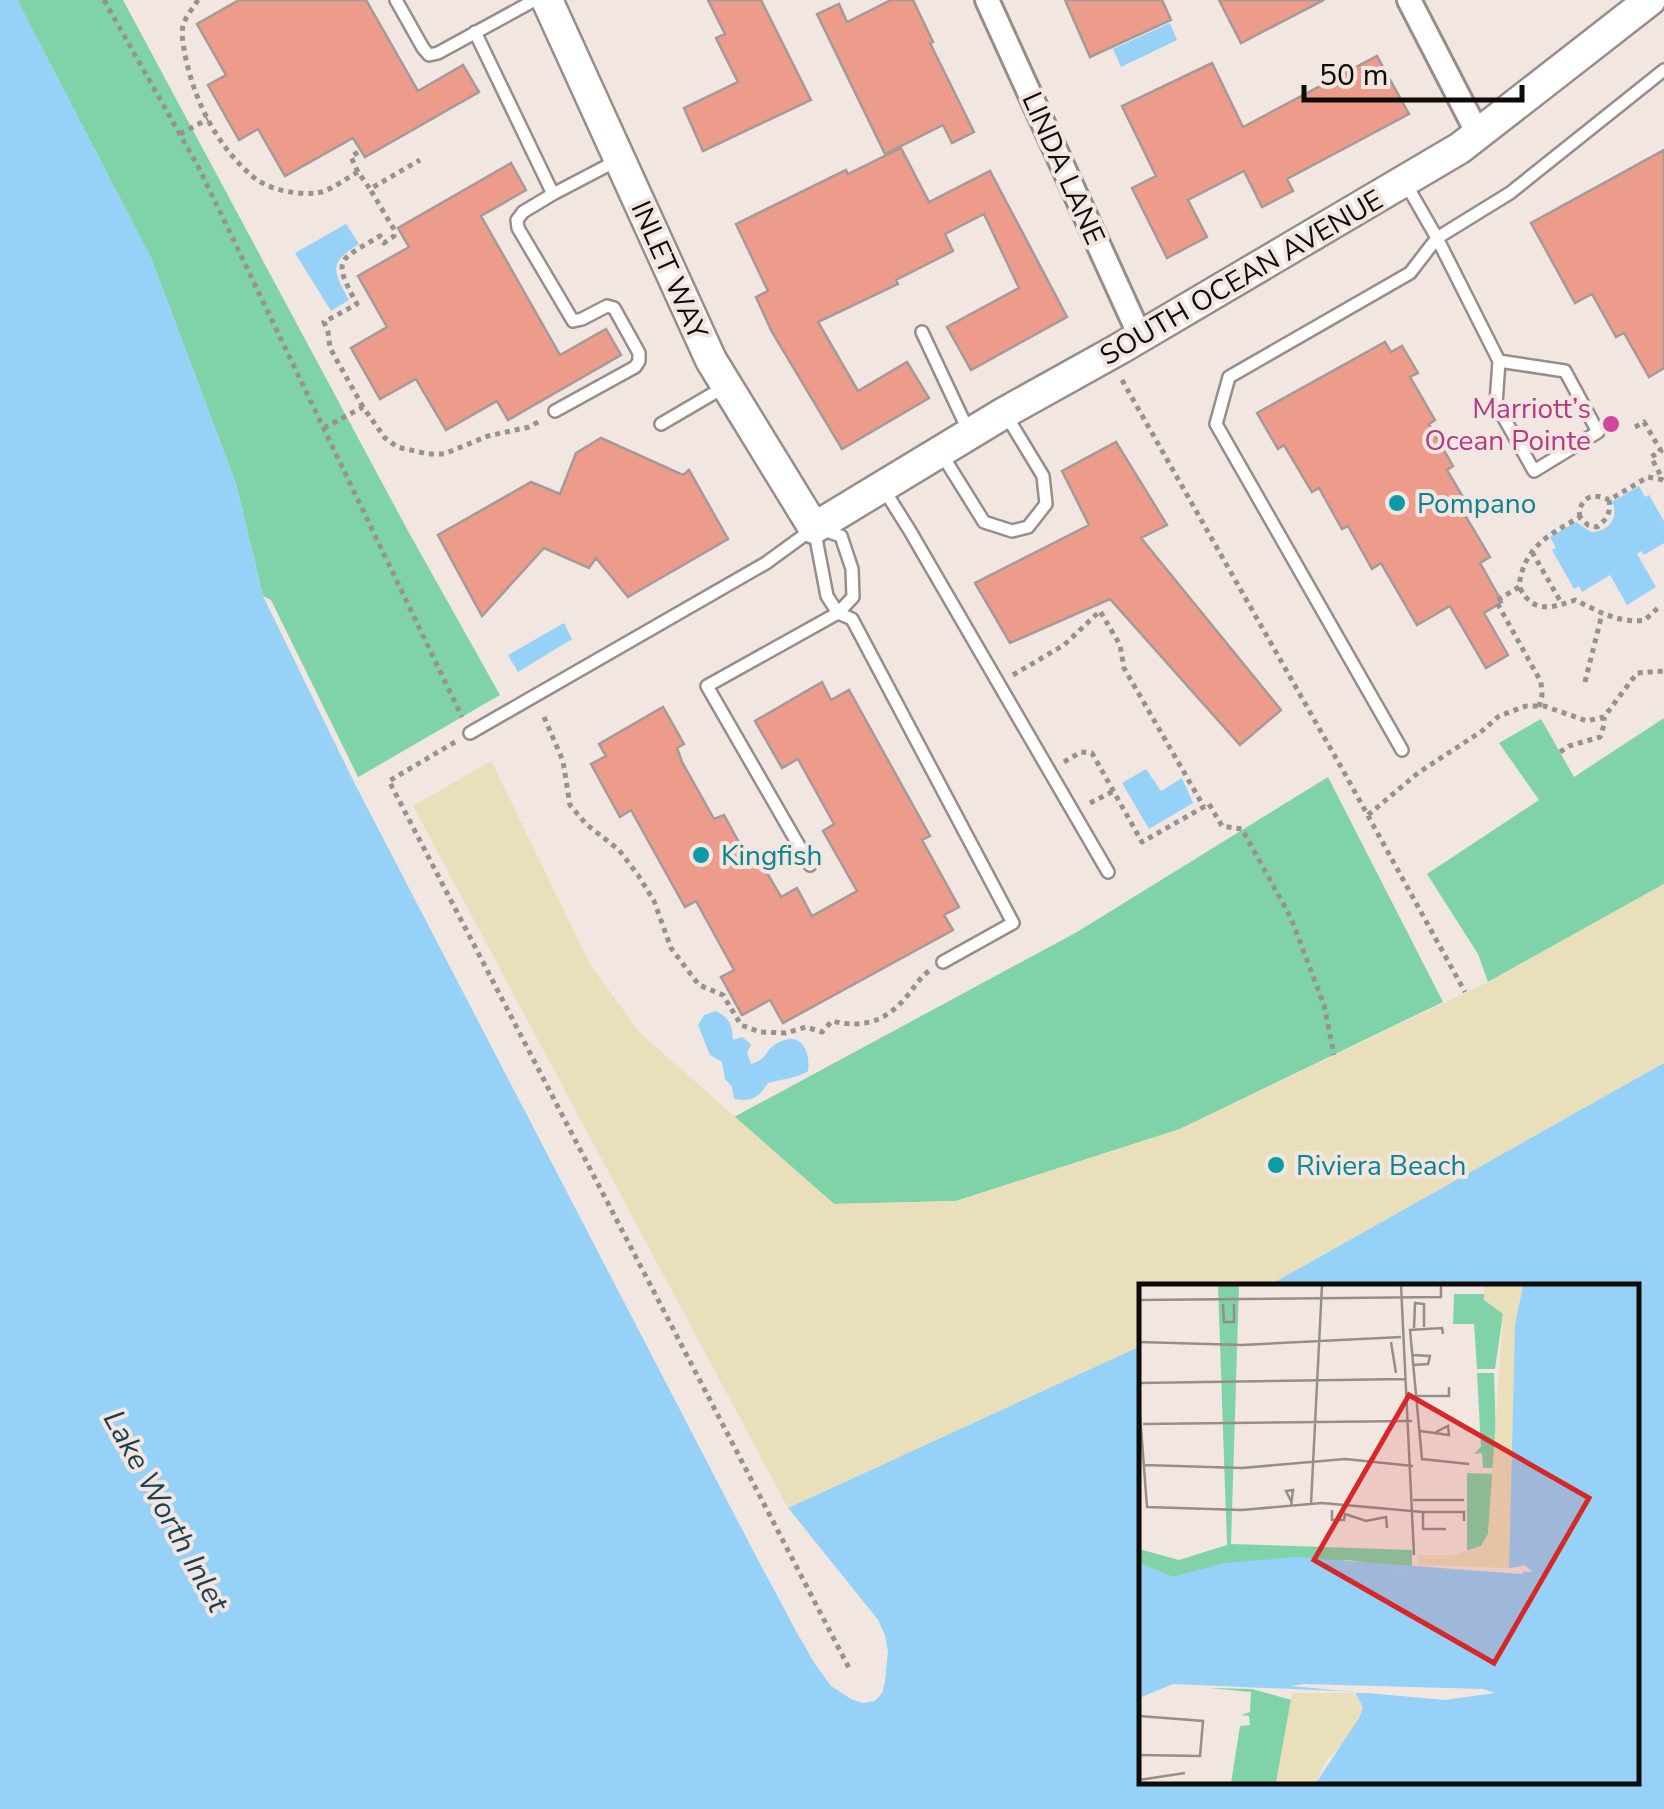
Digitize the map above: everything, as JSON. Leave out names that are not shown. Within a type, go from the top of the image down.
[{"type":"street","name":"INLET WAY","points":[[547,0],[711,360],[814,528]]},
{"type":"street","name":"LINDA LANE","points":[[988,0],[1140,336]]},
{"type":"street","points":[[1409,0],[1478,134]]},
{"type":"street","name":"SOUTH OCEAN AVENUE","points":[[814,528],[1460,148],[1650,0]]},
{"type":"lane","points":[[396,0],[430,55],[535,0]]},
{"type":"lane","points":[[475,32],[553,194]]},
{"type":"lane","points":[[1402,750],[1216,424],[1228,377],[1410,272],[1438,238],[1510,193],[1664,70]]},
{"type":"lane","points":[[556,411],[635,367],[639,353],[614,308],[607,306],[572,321],[517,220],[553,194],[620,160]]},
{"type":"lane","points":[[1404,180],[1438,238],[1499,361],[1496,404],[1534,470],[1598,432],[1564,371],[1499,361]]},
{"type":"lane","points":[[922,332],[970,434]]},
{"type":"lane","points":[[662,424],[726,386]]},
{"type":"lane","points":[[941,453],[984,522],[1012,531],[1028,527],[1046,504],[1042,476],[1004,413]]},
{"type":"lane","points":[[883,488],[1108,872]]},
{"type":"lane","points":[[810,865],[707,686],[838,613],[853,597],[852,569],[841,536],[814,528]]},
{"type":"lane","points":[[814,528],[827,596],[838,613],[852,619],[1013,922],[943,962]]},
{"type":"lane","points":[[470,733],[766,563],[814,528]]},
{"type":"path","points":[[104,0],[180,134],[470,733],[389,781],[849,1668]]},
{"type":"path","points":[[198,0],[183,25],[189,76],[208,119],[254,178],[280,190],[322,192],[358,172]]},
{"type":"path","points":[[180,134],[208,119]]},
{"type":"path","points":[[361,150],[351,157],[394,236],[384,243],[380,236],[346,256],[340,271],[356,304],[324,322],[330,348],[385,438],[397,447],[444,454],[488,436],[530,427],[556,411]]},
{"type":"path","points":[[370,189],[420,160]]},
{"type":"path","points":[[1122,380],[1466,992]]},
{"type":"path","points":[[324,428],[363,407]]},
{"type":"path","points":[[1635,427],[1644,422],[1661,451],[1651,457],[1664,480]]},
{"type":"path","points":[[1609,500],[1648,477],[1664,480]]},
{"type":"path","points":[[1593,495],[1609,500],[1606,520],[1597,527],[1580,517],[1578,511],[1586,499],[1593,495]]},
{"type":"path","points":[[1580,517],[1545,537],[1521,567],[1519,587],[1530,602],[1540,606],[1576,600],[1602,614],[1637,622],[1645,620],[1663,603]]},
{"type":"path","points":[[1532,552],[1562,604]]},
{"type":"path","points":[[1519,587],[1496,600],[1541,682],[1539,706]]},
{"type":"path","points":[[1028,666],[1064,645],[1100,611],[1120,645],[1124,668],[1204,807]]},
{"type":"path","points":[[1585,682],[1602,614]]},
{"type":"path","points":[[1560,752],[1600,736],[1604,717],[1637,673],[1664,671]]},
{"type":"path","points":[[1368,815],[1418,773],[1482,732],[1499,716],[1526,706],[1544,706],[1587,720],[1604,717]]},
{"type":"path","points":[[544,717],[563,761],[570,805],[586,824],[619,850],[638,874],[654,901],[671,948],[699,985],[723,995],[741,1024],[760,1032],[806,1027],[822,1032],[832,1020],[849,1026],[868,1024],[892,1013],[922,975],[943,962]]},
{"type":"path","points":[[1082,752],[1092,752],[1142,842],[1209,804],[1222,826],[1242,828],[1291,918],[1324,1005],[1334,1055]]},
{"type":"green space","points":[[17,0],[123,0],[500,695],[353,780],[263,596],[236,484],[151,258]]},
{"type":"green space","points":[[1664,718],[1664,884],[1488,982],[1478,954],[1427,874],[1539,800],[1499,743],[1541,719],[1574,777]]},
{"type":"green space","points":[[1328,777],[1443,1002],[1180,1129],[956,1201],[834,1204],[734,1117],[1077,932]]},
{"type":"sand","name":"Riviera Beach","points":[[491,761],[591,966],[640,1033],[834,1204],[957,1201],[1180,1129],[1488,982],[1664,884],[1664,1063],[1272,1284],[1139,1284],[1139,1347],[788,1508],[413,806]]},
{"type":"water","name":"Lake Worth Inlet","points":[[0,0],[17,0],[151,258],[236,484],[263,596],[353,780],[759,1562],[813,1661],[831,1686],[863,1703],[882,1693],[885,1636],[878,1620],[788,1508],[1139,1347],[1139,1784],[1639,1784],[1639,1284],[1272,1284],[1664,1063],[1664,1809],[0,1809]]},
{"type":"water","points":[[1170,23],[1177,40],[1121,67],[1113,49]]},
{"type":"water","points":[[346,224],[359,244],[338,262],[339,282],[349,300],[331,311],[295,253]]},
{"type":"water","points":[[1639,486],[1664,521],[1664,543],[1644,555],[1641,551],[1637,554],[1656,587],[1627,605],[1610,575],[1582,592],[1579,586],[1574,589],[1552,550],[1556,548],[1550,537],[1576,522],[1591,532],[1603,530],[1613,519],[1612,502]]},
{"type":"water","points":[[564,623],[572,639],[518,672],[508,655]]},
{"type":"water","points":[[1146,769],[1161,791],[1182,778],[1193,803],[1149,829],[1122,783]]},
{"type":"water","points":[[716,1011],[729,1022],[733,1040],[742,1037],[751,1044],[747,1053],[751,1064],[776,1044],[792,1039],[806,1049],[808,1071],[768,1083],[754,1098],[734,1099],[722,1062],[710,1055],[698,1025],[704,1015]]},
{"type":"pier","points":[[263,596],[271,600],[358,777],[802,1632],[834,1682],[864,1698],[872,1697],[878,1690],[882,1652],[874,1623],[783,1508],[788,1508],[878,1620],[888,1651],[885,1682],[875,1701],[851,1699],[831,1686],[798,1635],[353,780]]},
{"type":"building","points":[[239,0],[366,0],[418,91],[463,65],[479,92],[365,157],[353,138],[285,176],[258,129],[239,140],[208,85],[226,75],[197,24]]},
{"type":"building","points":[[708,0],[761,0],[811,100],[703,151],[684,108],[738,82],[716,38],[725,34]]},
{"type":"building","points":[[891,0],[913,0],[974,132],[952,143],[943,125],[885,154],[817,14],[839,4],[847,22]]},
{"type":"building","points":[[1065,0],[1162,0],[1171,20],[1090,57]]},
{"type":"building","points":[[1219,0],[1324,0],[1241,43]]},
{"type":"building","points":[[1377,56],[1409,114],[1287,179],[1293,191],[1262,207],[1244,171],[1188,200],[1207,237],[1167,258],[1132,188],[1156,176],[1122,106],[1212,63],[1243,127]]},
{"type":"building","points":[[901,148],[929,202],[990,171],[1067,317],[971,370],[947,327],[1019,288],[984,214],[945,234],[953,251],[896,280],[898,284],[818,322],[858,391],[907,362],[929,398],[842,449],[772,332],[756,297],[768,291],[736,224],[846,170],[848,174]]},
{"type":"building","points":[[1664,150],[1664,368],[1649,377],[1624,333],[1616,337],[1592,294],[1575,303],[1531,223]]},
{"type":"building","points":[[511,163],[526,190],[481,216],[560,355],[606,329],[621,355],[508,420],[497,401],[446,430],[416,379],[380,399],[351,348],[387,327],[358,276],[409,247],[398,228]]},
{"type":"building","name":"Pompano","points":[[1385,342],[1391,352],[1402,346],[1418,373],[1410,377],[1435,420],[1429,424],[1453,466],[1447,470],[1473,514],[1466,517],[1490,557],[1480,563],[1502,602],[1484,613],[1508,655],[1486,668],[1450,606],[1417,625],[1381,563],[1372,569],[1348,526],[1342,529],[1319,488],[1312,492],[1284,445],[1278,449],[1257,413]]},
{"type":"building","points":[[601,438],[683,475],[689,470],[728,539],[628,597],[596,558],[589,568],[544,548],[482,616],[438,535],[531,482],[560,494],[576,453]]},
{"type":"building","points":[[1116,442],[1167,525],[1141,538],[1281,710],[1240,745],[1110,599],[1010,643],[975,583],[1089,525],[1062,471]]},
{"type":"building","name":"Kingfish","points":[[822,682],[831,700],[849,690],[930,836],[922,840],[959,907],[944,915],[953,930],[783,1023],[770,1000],[742,1015],[721,977],[734,970],[696,901],[685,907],[631,810],[620,817],[591,764],[606,756],[599,744],[663,707],[684,744],[677,748],[682,762],[714,819],[724,815],[747,857],[755,852],[781,897],[797,888],[812,916],[857,891],[823,831],[834,824],[798,759],[782,768],[755,721]]},
{"type":"place","name":"Marriott’s Ocean Pointe","points":[[1611,424]]},
{"type":"place","name":"Pompano","points":[[1397,503]]},
{"type":"place","name":"Kingfish","points":[[701,855]]},
{"type":"place","name":"Riviera Beach","points":[[1276,1165]]}]
